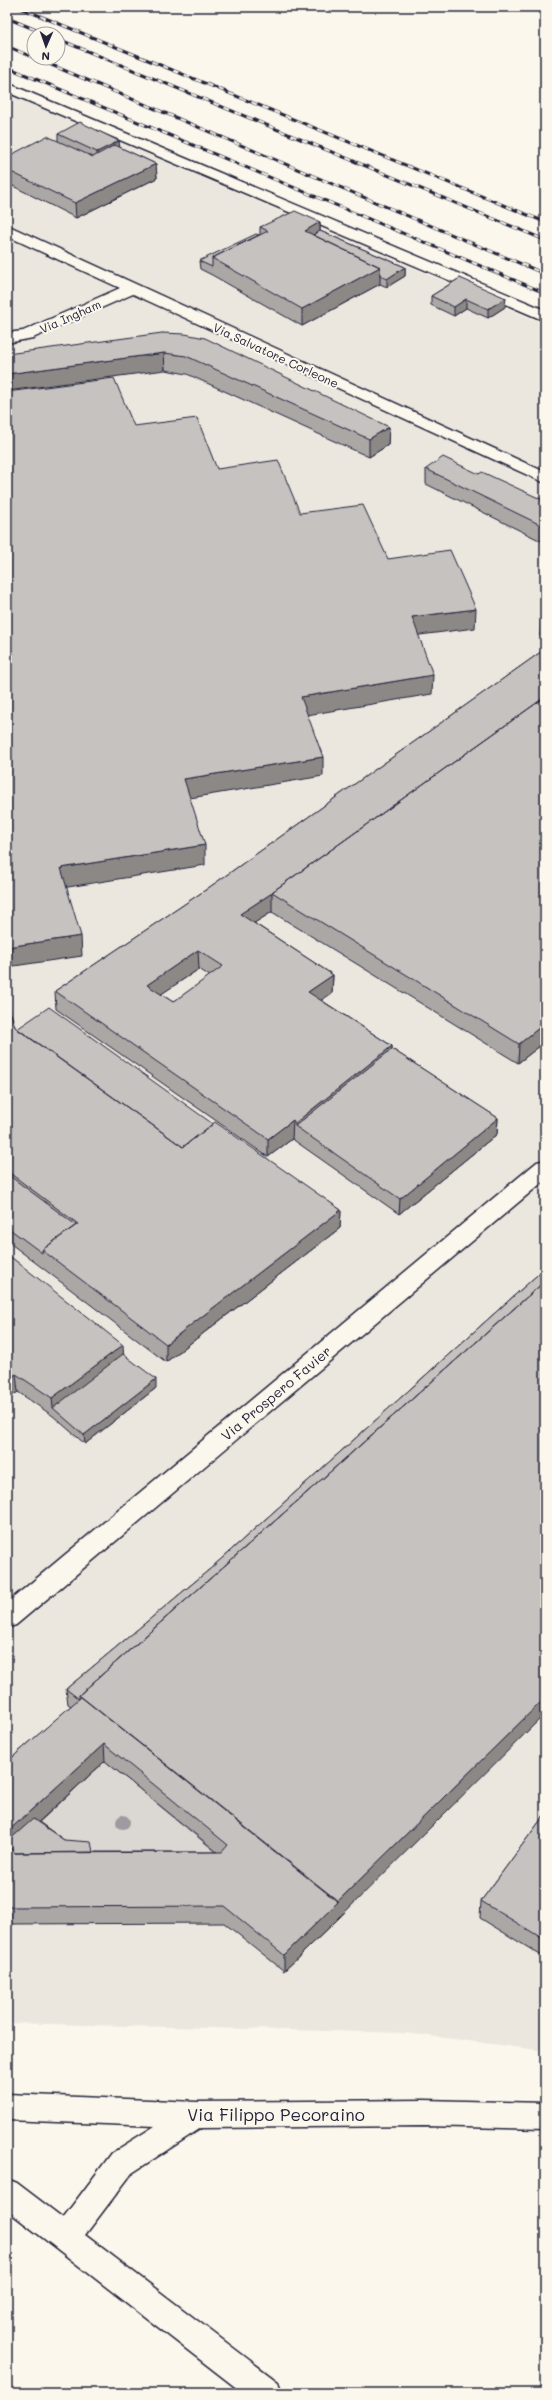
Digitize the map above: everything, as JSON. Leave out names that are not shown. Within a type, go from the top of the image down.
[{"type":"street","points":[[7,87],[545,316]]},
{"type":"street","name":"Via Salvatore Corleone","points":[[7,230],[131,289],[545,478]]},
{"type":"street","name":"Via Ingham","points":[[7,338],[27,335],[131,289]]},
{"type":"street","name":"Via Prospero Favier","points":[[7,1618],[545,1168]]},
{"type":"street","name":"Via Filippo Pecoraino","points":[[7,2107],[197,2115],[424,2114],[545,2116]]},
{"type":"street","points":[[65,2238],[122,2163],[197,2115]]},
{"type":"street","points":[[7,2193],[267,2393]]},
{"type":"shaded area","points":[[7,94],[545,324],[545,2051],[406,2033],[7,2023]]},
{"type":"shaded area","points":[[105,1761],[228,1862],[95,1869],[34,1827]]},
{"type":"building","points":[[80,122],[119,141],[97,152],[58,134]]},
{"type":"building","points":[[47,136],[93,157],[115,145],[156,164],[75,203],[7,170],[7,157]]},
{"type":"building","points":[[295,211],[320,222],[305,231],[380,267],[302,309],[212,258],[268,231],[260,227]]},
{"type":"building","points":[[320,231],[405,267],[387,279],[380,275],[380,267],[313,235]]},
{"type":"building","points":[[256,234],[259,235],[212,258],[212,267],[199,261]]},
{"type":"building","points":[[460,278],[506,298],[488,309],[466,299],[454,307],[431,296]]},
{"type":"building","points":[[162,333],[185,334],[205,338],[389,427],[369,439],[186,356],[164,353],[7,374],[7,354]]},
{"type":"building","points":[[114,378],[134,426],[197,418],[217,469],[278,460],[300,513],[363,505],[388,559],[450,550],[476,609],[412,617],[433,675],[301,697],[323,757],[184,779],[205,845],[61,868],[81,936],[7,947],[7,392]]},
{"type":"building","points":[[443,457],[479,474],[482,472],[545,501],[545,527],[426,469]]},
{"type":"building","points":[[545,649],[545,697],[272,893],[240,914],[333,975],[308,992],[392,1046],[295,1123],[293,1120],[268,1139],[55,991],[204,891]],"holes":[[[198,950],[223,966],[173,1002],[147,985]]]},
{"type":"building","points":[[545,697],[545,1023],[519,1044],[272,892]]},
{"type":"building","points":[[7,1001],[15,1027],[183,1147],[215,1122],[341,1210],[166,1344],[42,1250],[78,1224],[7,1171]]},
{"type":"building","points":[[49,1007],[213,1124],[183,1147],[17,1029]]},
{"type":"building","points":[[392,1049],[498,1118],[400,1199],[295,1126]]},
{"type":"building","points":[[7,1174],[76,1225],[42,1250],[42,1253],[7,1227]]},
{"type":"building","points":[[7,1254],[123,1345],[52,1398],[16,1374],[8,1379],[7,1378]]},
{"type":"building","points":[[545,1268],[545,1281],[79,1695],[79,1699],[66,1689],[210,1569]]},
{"type":"building","points":[[545,1281],[545,1698],[338,1901],[79,1695]]},
{"type":"building","points":[[123,1354],[156,1379],[84,1435],[53,1408]]},
{"type":"building","points":[[81,1697],[338,1902],[284,1955],[224,1906],[7,1907],[7,1844],[15,1853],[222,1852],[228,1845],[104,1744],[7,1832],[7,1762]]},
{"type":"building","points":[[545,1814],[545,1940],[481,1901]]},
{"type":"building","points":[[33,1819],[64,1840],[91,1842],[93,1852],[15,1853],[7,1842]]},
{"type":"railway","points":[[18,7],[545,222]]},
{"type":"railway","points":[[7,18],[26,26]]},
{"type":"railway","points":[[66,42],[545,240]]},
{"type":"railway","points":[[7,46],[26,54]]},
{"type":"railway","points":[[54,66],[545,274]]},
{"type":"railway","points":[[7,67],[545,293]]}]
